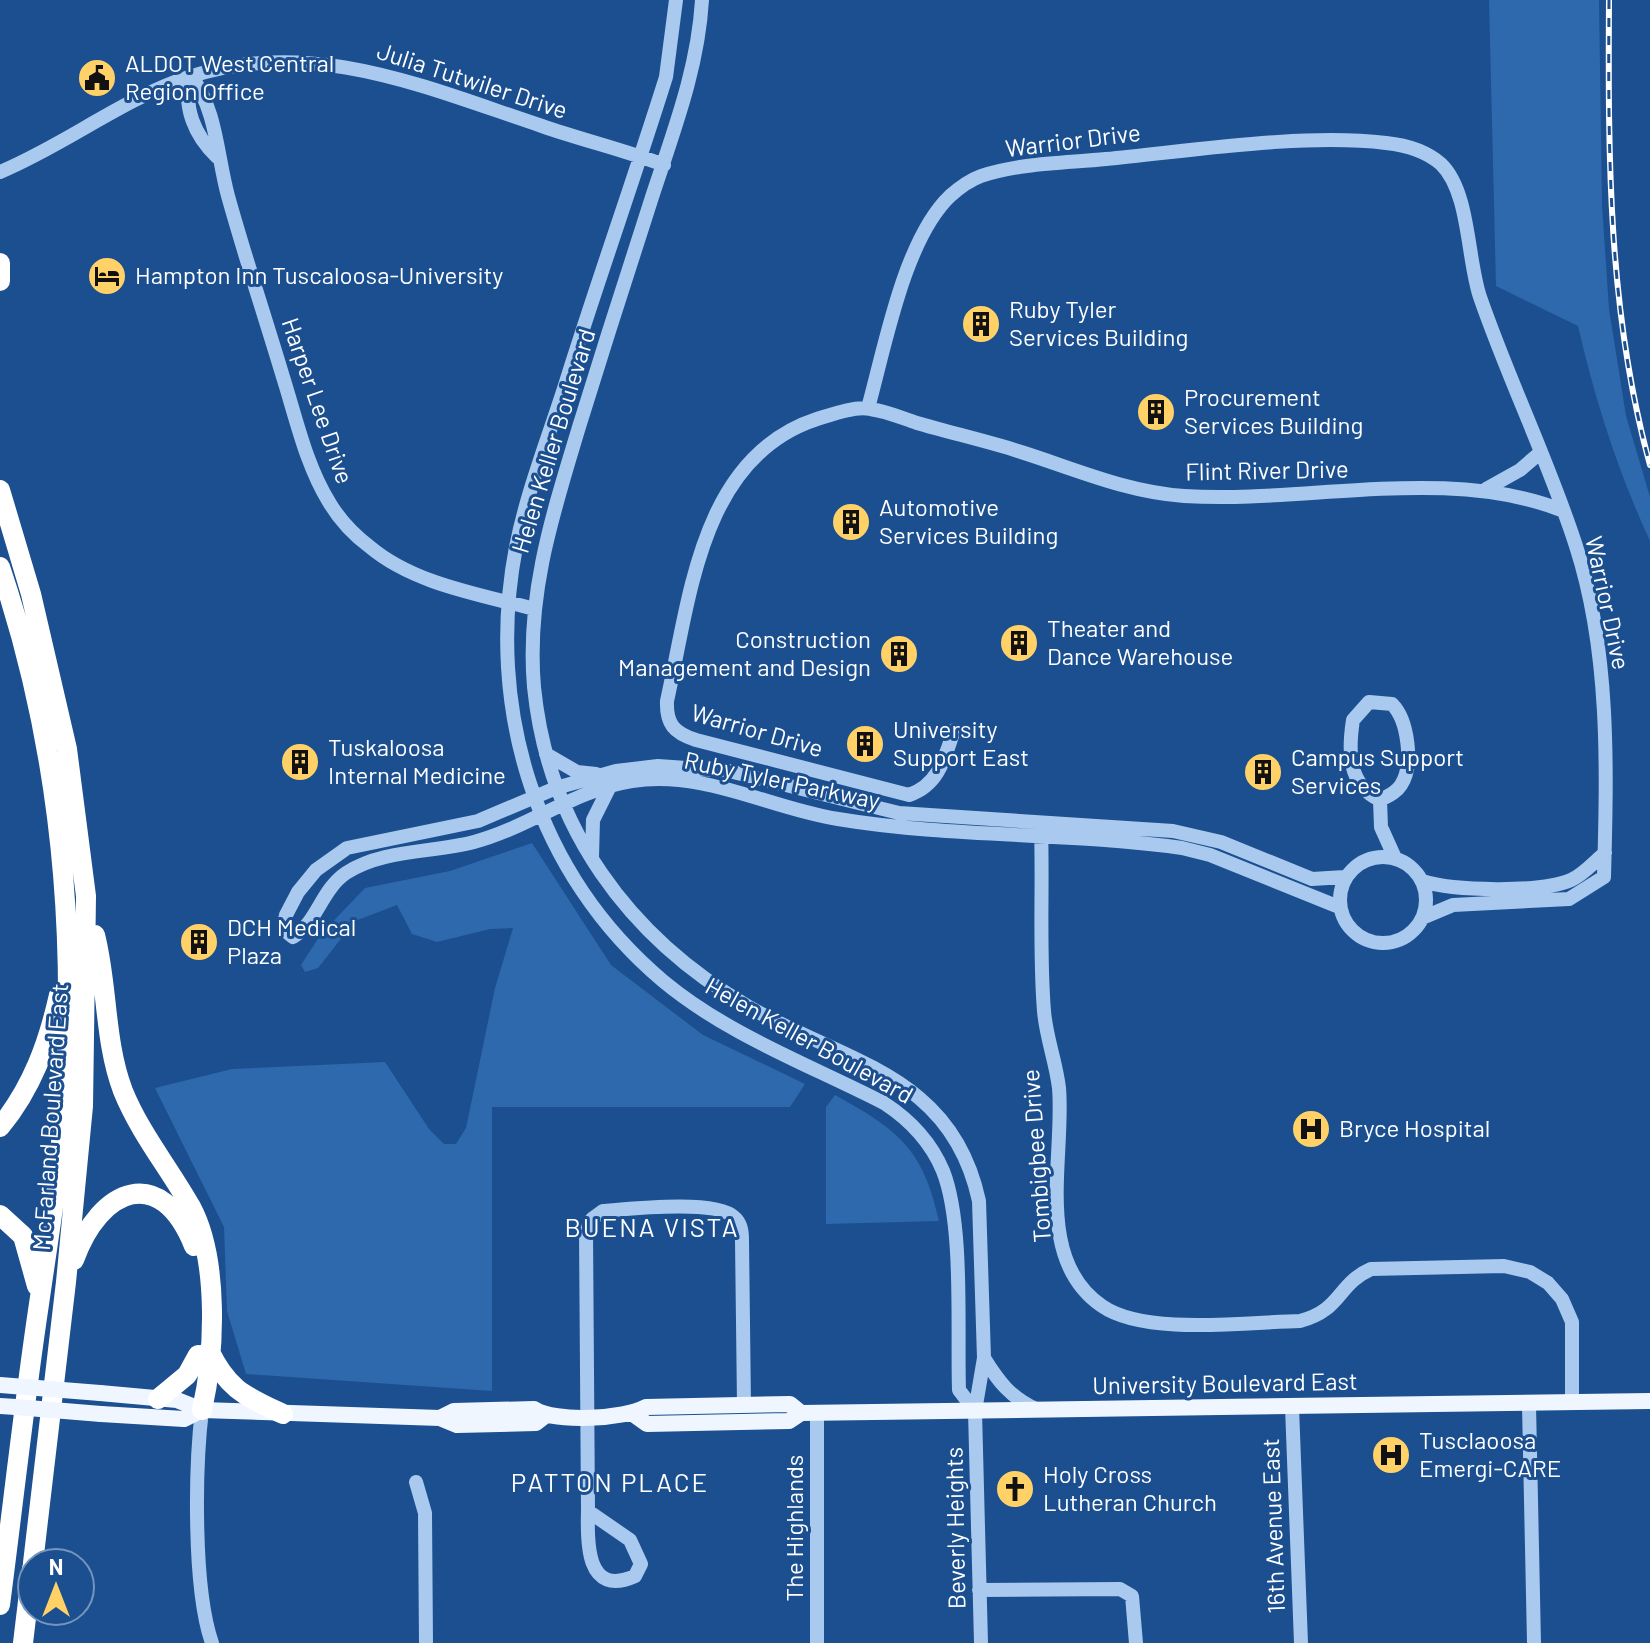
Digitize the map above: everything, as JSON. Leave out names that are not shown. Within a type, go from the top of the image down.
[{"type":"highway","points":[[0,263],[0,281]]},
{"type":"highway","name":"McFarland Boulevard East","points":[[0,477],[67,749],[86,896],[83,1106],[66,1282],[34,1547]]},
{"type":"highway","name":"McFarland Boulevard East","points":[[0,567],[34,685],[51,765],[63,863],[67,960],[63,1121],[0,1605]]},
{"type":"highway","points":[[86,896],[98,948],[114,1063],[139,1123],[192,1208],[207,1245],[211,1271],[203,1353],[187,1375],[158,1399]]},
{"type":"highway","points":[[0,1127],[29,1086],[40,1061],[53,1023],[67,960]]},
{"type":"highway","points":[[66,1282],[82,1239],[105,1205],[120,1197],[137,1194],[165,1204],[189,1234],[199,1263],[202,1410]]},
{"type":"highway","points":[[0,1215],[23,1236],[35,1273],[39,1302]]},
{"type":"highway","points":[[203,1353],[239,1393],[283,1414]]},
{"type":"highway","points":[[0,1557],[9,1536]]},
{"type":"main road","name":"University Boulevard East","points":[[0,1385],[177,1400],[202,1410],[440,1418],[454,1411],[534,1409],[545,1416],[586,1416],[633,1414],[646,1407],[790,1404],[809,1412],[1529,1405],[1650,1401]]},
{"type":"main road","name":"University Boulevard East","points":[[0,1406],[184,1419],[202,1410]]},
{"type":"main road","name":"University Boulevard East","points":[[633,1414],[647,1424],[789,1421],[809,1412]]},
{"type":"street","name":"Helen Keller Boulevard","points":[[676,0],[666,77],[522,521],[508,602],[505,657],[512,723],[541,816],[573,878],[615,935],[663,981],[718,1021],[884,1103],[918,1130],[942,1169],[950,1192],[959,1390],[975,1411]]},
{"type":"street","name":"Helen Keller Boulevard","points":[[702,0],[694,69],[546,533],[534,609],[534,684],[546,754],[561,804],[592,859],[646,929],[695,974],[751,1008],[897,1079],[939,1115],[966,1159],[979,1201],[984,1358],[975,1411]]},
{"type":"street","name":"Julia Tutwiler Drive","points":[[1,172],[133,100],[191,76],[267,62],[353,66],[664,165]]},
{"type":"street","name":"Harper Lee Drive","points":[[191,76],[208,106],[217,157],[302,439],[328,501],[342,521],[370,548],[398,566],[432,581],[534,609]]},
{"type":"street","name":"Warrior Drive","points":[[954,730],[933,780],[922,790],[909,795],[696,740],[672,728],[666,715],[707,534],[722,497],[737,475],[776,439],[825,416],[868,408],[884,341],[921,239],[940,207],[970,181],[1032,167],[1195,150],[1382,143],[1408,147],[1433,158],[1458,189],[1479,293],[1576,546],[1596,640],[1603,702],[1604,877],[1569,899],[1453,905],[1422,918]]},
{"type":"street","name":"Flint River Drive","points":[[868,408],[1148,492],[1241,498],[1486,489],[1561,510]]},
{"type":"street","name":"Flint River Drive","points":[[1486,489],[1520,470],[1541,452]]},
{"type":"street","points":[[1377,700],[1392,704],[1399,711],[1405,730],[1404,777],[1392,794],[1380,800],[1358,785],[1352,766],[1353,720],[1362,706],[1377,700]]},
{"type":"street","points":[[546,754],[577,772],[606,780],[593,820],[592,859]]},
{"type":"street","name":"Ruby Tyler Parkway","points":[[1339,907],[1210,855],[1156,845],[908,828],[838,819],[702,782],[606,780],[556,788],[467,823],[347,848],[316,870],[291,903],[283,929],[293,937],[305,930],[319,902],[344,874],[377,860],[473,842],[541,816],[606,780],[632,768],[696,766],[899,813],[1173,831],[1221,842],[1312,879],[1345,877]]},
{"type":"street","points":[[1380,800],[1381,827],[1395,858],[1416,871],[1422,881],[1426,906],[1422,918],[1398,941],[1371,943],[1351,930],[1339,907],[1345,877],[1369,859],[1381,827]]},
{"type":"street","name":"Tombigbee Drive","points":[[1041,821],[1044,1011],[1059,1090],[1059,1220],[1068,1263],[1088,1294],[1123,1318],[1150,1324],[1300,1321],[1319,1316],[1330,1308],[1356,1276],[1371,1269],[1517,1267],[1548,1283],[1568,1310],[1573,1333],[1572,1403]]},
{"type":"street","points":[[467,823],[473,842]]},
{"type":"street","points":[[374,842],[377,860]]},
{"type":"street","points":[[1422,881],[1459,888],[1548,886],[1577,877],[1605,853]]},
{"type":"street","points":[[1369,859],[1395,858]]},
{"type":"street","points":[[588,1511],[630,1540],[641,1564],[635,1576],[623,1581],[610,1580],[599,1574],[588,1550],[586,1231],[603,1211],[709,1208],[722,1210],[737,1221],[742,1240],[744,1405]]},
{"type":"street","points":[[984,1358],[999,1384],[1022,1402],[1041,1410]]},
{"type":"street","points":[[1529,1405],[1534,1643]]},
{"type":"street","name":"16th Avenue East","points":[[1292,1407],[1301,1643]]},
{"type":"street","points":[[202,1410],[199,1432],[201,1597],[212,1643]]},
{"type":"street","name":"Beverly Heights","points":[[975,1411],[981,1643]]},
{"type":"street","name":"The Highlands","points":[[809,1412],[817,1643]]},
{"type":"street","points":[[416,1482],[425,1513],[426,1643]]},
{"type":"street","points":[[979,1590],[1106,1588],[1126,1592],[1132,1596],[1135,1609],[1136,1643]]},
{"type":"shaded area","points":[[1489,0],[1599,0],[1602,205],[1609,309],[1626,416],[1650,497],[1650,541],[1608,435],[1578,326],[1496,286]]},
{"type":"shaded area","points":[[532,843],[611,965],[703,1035],[805,1084],[790,1107],[492,1107],[492,1391],[246,1374],[227,1311],[224,1227],[155,1088],[232,1069],[385,1062],[429,1129],[444,1144],[456,1144],[466,1128],[495,988],[513,928],[490,929],[437,942],[412,934],[397,905],[355,921],[318,968],[305,972],[301,965],[321,934],[365,888],[450,871]]},
{"type":"shaded area","points":[[835,1095],[876,1119],[905,1144],[925,1175],[939,1221],[826,1224],[826,1107]]},
{"type":"railway","points":[[1609,0],[1610,176],[1618,292],[1636,408],[1650,465]]},
{"type":"place","name":"ALDOT West Central Region Office","points":[[97,78]]},
{"type":"place","name":"Hampton Inn Tuscaloosa-University","points":[[107,276]]},
{"type":"place","name":"Ruby Tyler Services Building","points":[[981,324]]},
{"type":"place","name":"Procurement Services Building","points":[[1156,412]]},
{"type":"place","name":"Automotive Services Building","points":[[851,522]]},
{"type":"place","name":"Theater and Dance Warehouse","points":[[1019,643]]},
{"type":"place","name":"Construction Management and Design","points":[[899,654]]},
{"type":"place","name":"University Support East","points":[[865,744]]},
{"type":"place","name":"Tuskaloosa Internal Medicine","points":[[300,762]]},
{"type":"place","name":"Campus Support Services","points":[[1263,772]]},
{"type":"place","name":"DCH Medical Plaza","points":[[199,942]]},
{"type":"place","name":"Bryce Hospital","points":[[1311,1129]]},
{"type":"place","name":"Tusclaoosa Emergi-CARE","points":[[1391,1455]]},
{"type":"place","name":"Holy Cross Lutheran Church","points":[[1015,1489]]},
{"type":"district","name":"BUENA VISTA","points":[[652,1228]]},
{"type":"district","name":"PATTON PLACE","points":[[610,1483]]}]
